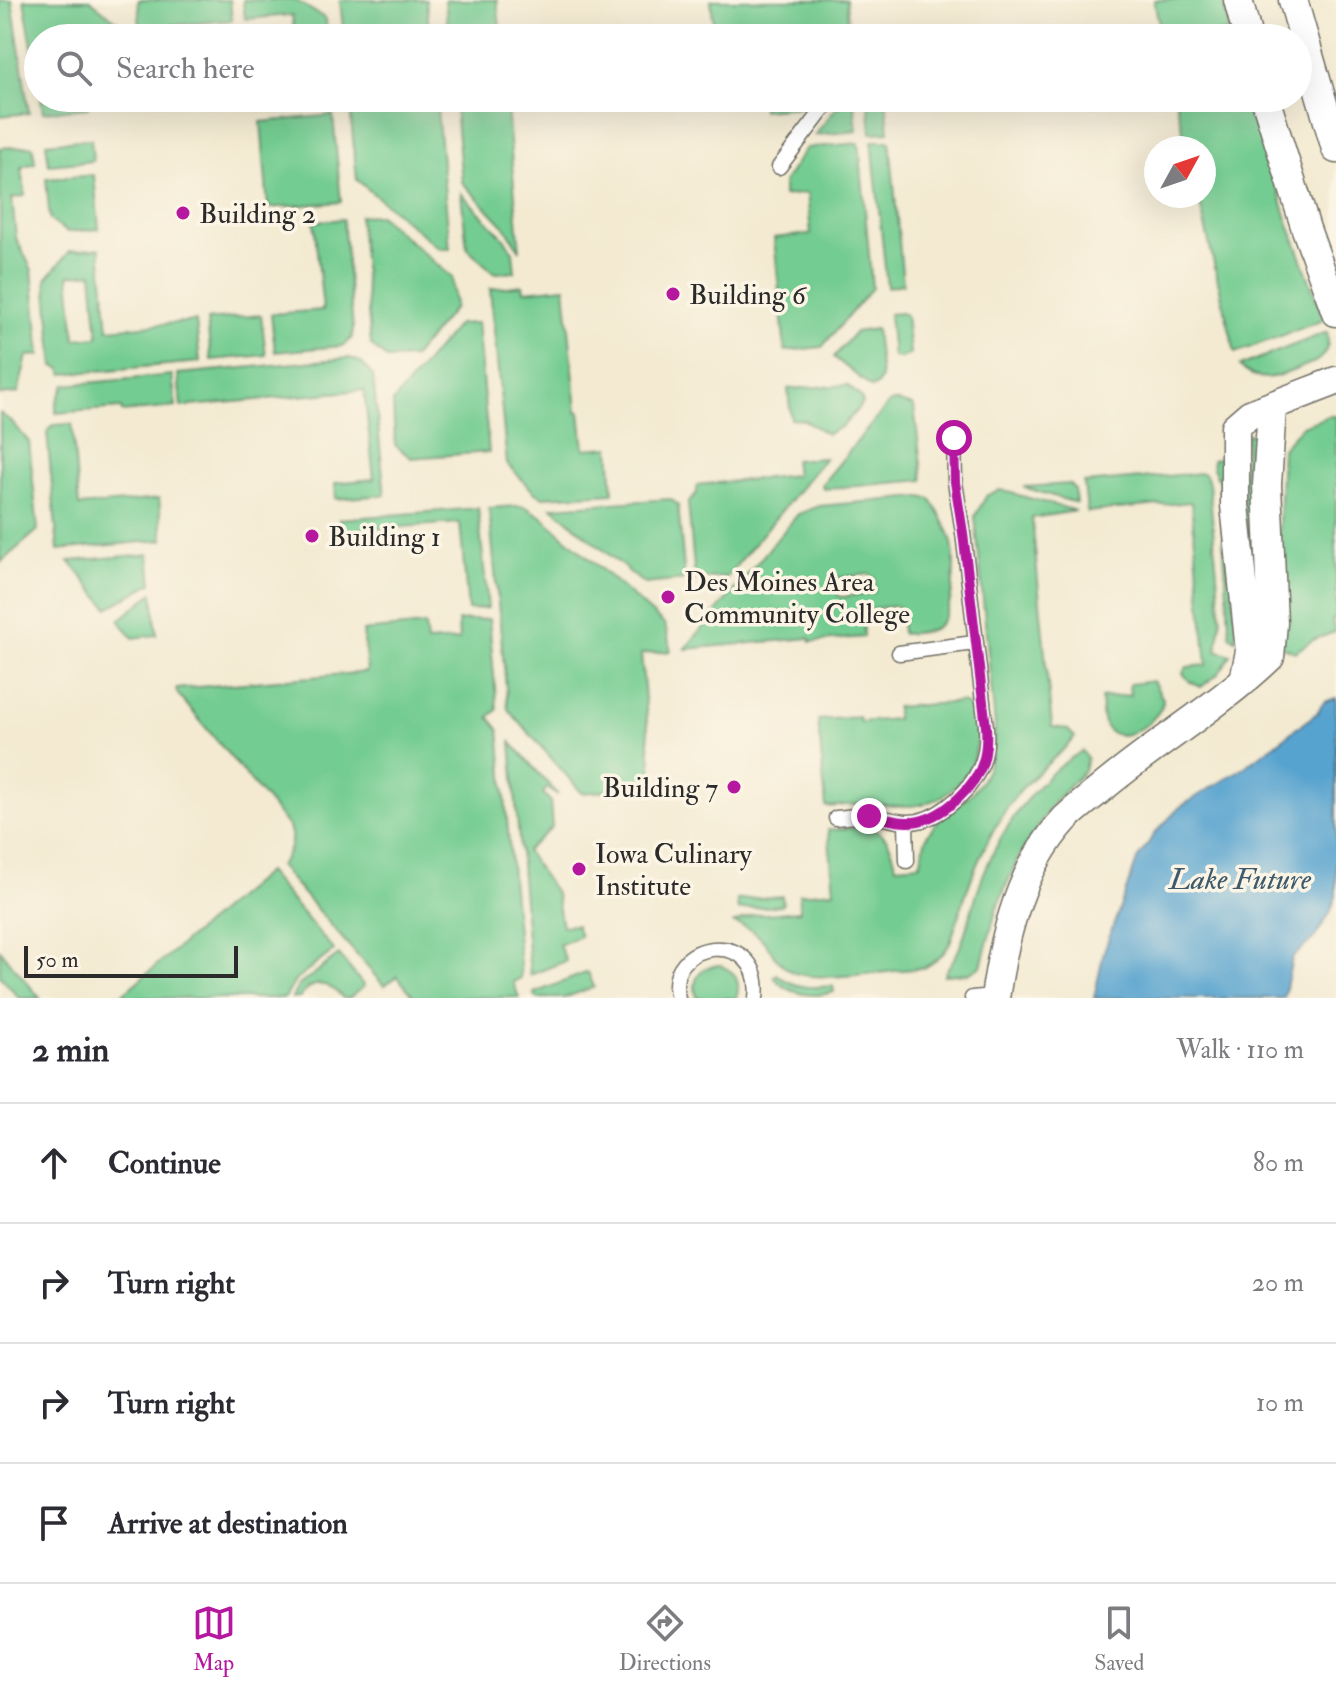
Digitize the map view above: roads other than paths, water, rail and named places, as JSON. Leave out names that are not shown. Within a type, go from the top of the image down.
[{"type":"street","points":[[1238,0],[1244,24]]},
{"type":"street","points":[[1293,0],[1300,24]]},
{"type":"street","points":[[1312,66],[1336,149]]},
{"type":"street","points":[[1269,112],[1336,312]]},
{"type":"street","points":[[1244,681],[1250,651],[1235,505],[1235,427],[1250,414],[1336,381]]},
{"type":"street","points":[[988,997],[1013,914],[1032,868],[1066,818],[1244,681],[1270,657],[1273,623],[1267,485],[1272,407]]},
{"type":"lane","points":[[779,167],[821,112]]},
{"type":"lane","points":[[836,818],[869,816],[906,823],[928,818],[944,809],[971,782],[983,763],[987,740],[955,482],[954,438]]},
{"type":"lane","points":[[899,653],[974,643]]},
{"type":"lane","points":[[906,823],[907,861]]},
{"type":"lane","points":[[678,998],[677,980],[681,968],[689,958],[712,947],[737,953],[747,961],[760,994]]},
{"type":"water","name":"Lake Future","points":[[1336,698],[1336,896],[1330,913],[1315,937],[1292,958],[1284,998],[1094,998],[1104,951],[1138,858],[1156,832],[1180,807],[1246,766],[1317,713],[1324,702]]},
{"type":"place","name":"Building 2","points":[[183,213]]},
{"type":"place","name":"Building 6","points":[[673,294]]},
{"type":"place","name":"Building 1","points":[[312,536]]},
{"type":"place","name":"Des Moines Area Community College","points":[[668,597]]},
{"type":"place","name":"Building 7","points":[[734,787]]},
{"type":"place","name":"Iowa Culinary Institute","points":[[579,869]]}]
